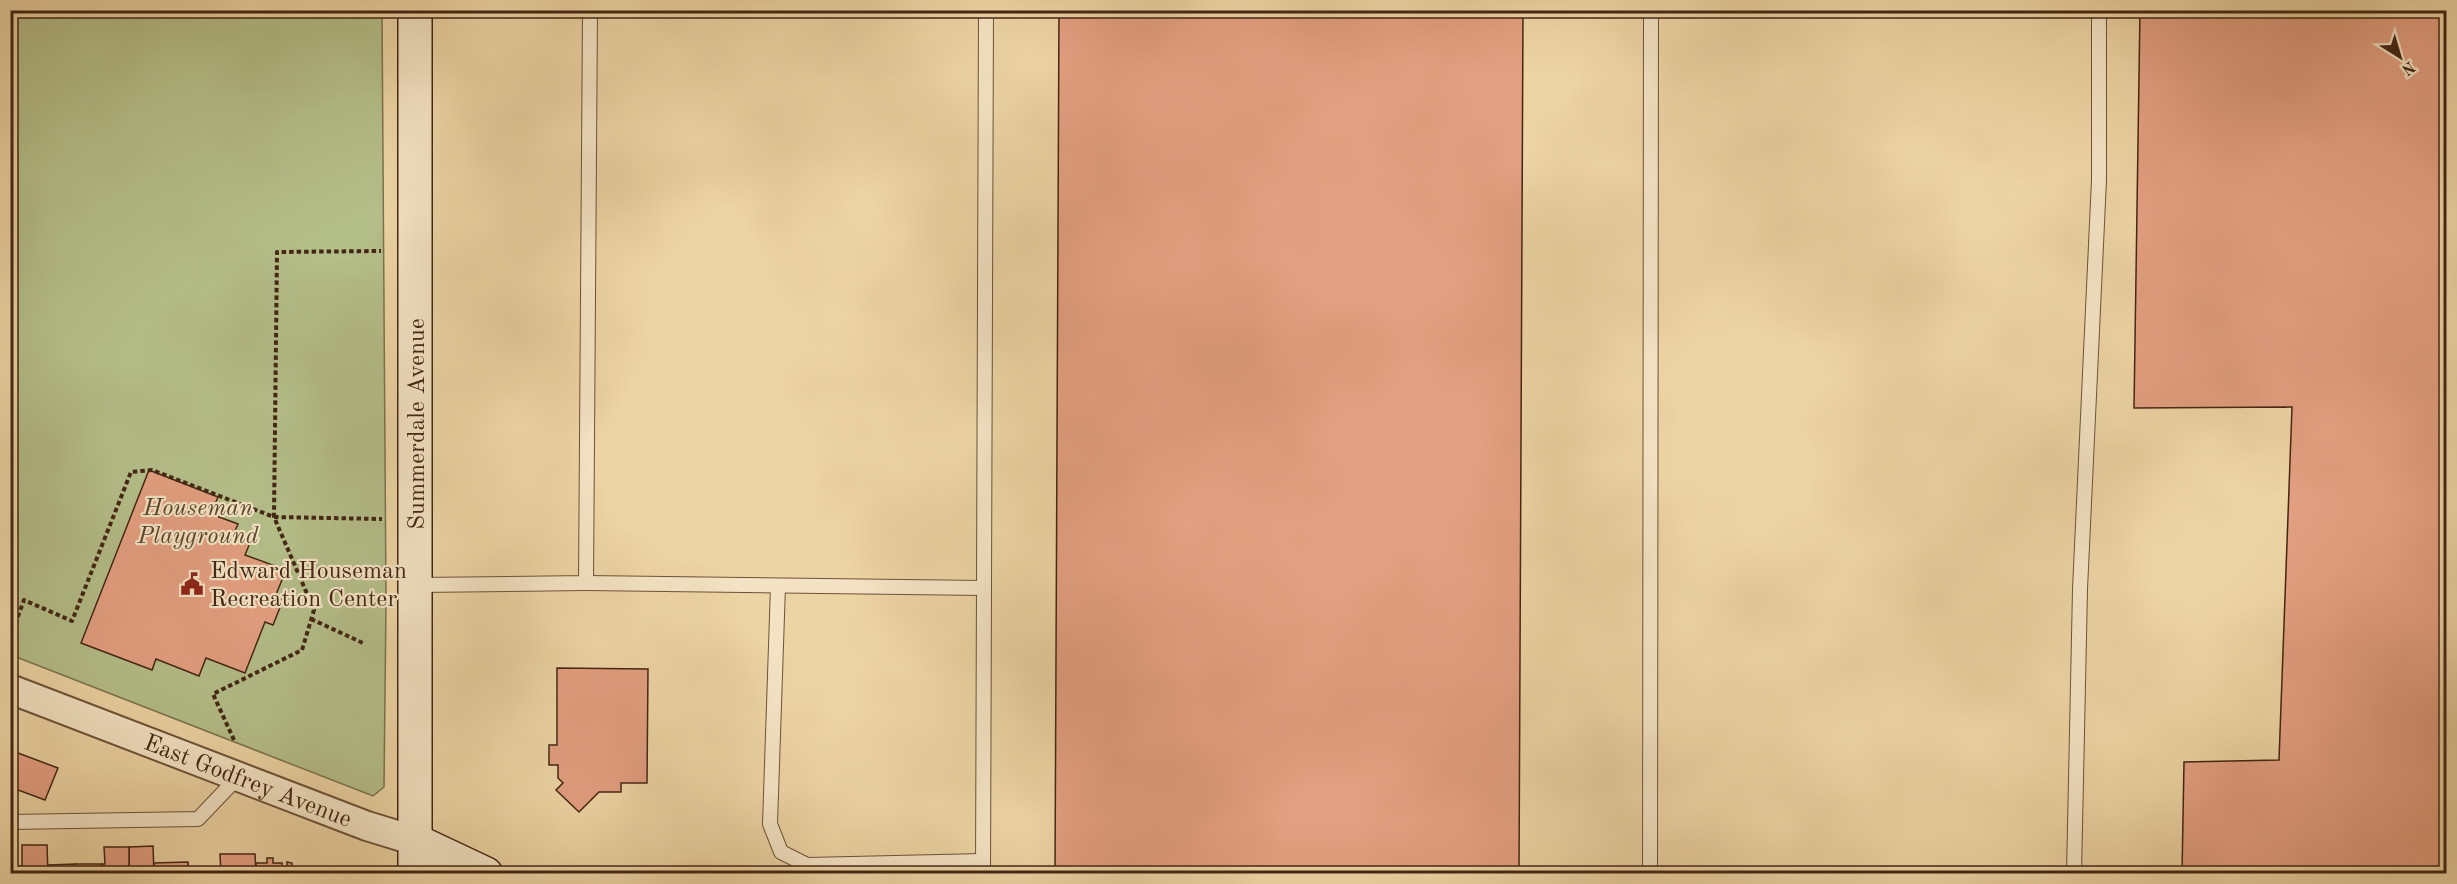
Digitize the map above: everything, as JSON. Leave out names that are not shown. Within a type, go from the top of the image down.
[{"type":"main road","name":"Summerdale Avenue","points":[[415,10],[415,873]]},
{"type":"main road","name":"East Godfrey Avenue","points":[[416,841],[486,873]]},
{"type":"street","name":"East Godfrey Avenue","points":[[10,688],[367,826],[416,841]]},
{"type":"lane","points":[[586,583],[590,10]]},
{"type":"lane","points":[[778,586],[770,824],[781,852],[807,865],[983,867],[986,10]]},
{"type":"lane","points":[[1650,873],[1651,10]]},
{"type":"lane","points":[[2074,873],[2080,589],[2099,180],[2099,10]]},
{"type":"lane","points":[[416,585],[586,583],[984,588]]},
{"type":"lane","points":[[10,822],[198,819],[245,779]]},
{"type":"path","points":[[245,779],[213,694],[302,650],[314,610],[274,517],[277,252],[416,250]]},
{"type":"path","points":[[10,638],[24,600],[72,621],[131,472],[152,470],[274,517],[416,520]]},
{"type":"path","points":[[311,619],[365,644]]},
{"type":"green space","name":"Houseman Playground","points":[[10,11],[382,11],[386,601],[384,787],[373,796],[11,655]]},
{"type":"building","points":[[1059,10],[1523,10],[1519,874],[1055,874]]},
{"type":"building","points":[[2140,10],[2446,10],[2446,874],[2182,874],[2184,762],[2279,760],[2292,407],[2134,408]]},
{"type":"building","name":"Edward Houseman Recreation Center","points":[[149,470],[218,497],[211,514],[238,524],[235,531],[252,538],[245,555],[286,570],[275,597],[283,600],[273,625],[265,622],[245,673],[206,658],[199,676],[156,659],[152,670],[81,643]]},
{"type":"building","points":[[557,668],[648,669],[647,783],[621,783],[621,792],[599,792],[579,812],[556,790],[563,783],[558,778],[558,765],[549,765],[549,745],[557,745]]},
{"type":"building","points":[[10,750],[58,768],[45,800],[10,787]]},
{"type":"building","points":[[22,845],[47,845],[48,874],[22,874]]},
{"type":"building","points":[[153,846],[154,874],[129,874],[129,847]]},
{"type":"building","points":[[104,847],[129,847],[129,874],[102,874],[102,864],[105,864]]},
{"type":"building","points":[[220,854],[255,854],[256,874],[221,874]]},
{"type":"building","points":[[267,858],[273,858],[273,863],[282,863],[282,874],[256,874],[256,863],[267,863]]},
{"type":"building","points":[[188,862],[189,874],[154,874],[154,863]]},
{"type":"building","points":[[287,862],[292,863],[292,867],[309,867],[309,874],[282,874],[282,867],[287,866]]},
{"type":"building","points":[[75,864],[102,864],[102,874],[76,874]]},
{"type":"building","points":[[75,864],[76,874],[48,874],[48,865]]},
{"type":"building","points":[[10,866],[22,866],[22,874],[10,874]]},
{"type":"place","name":"Edward Houseman Recreation Center","points":[[192,584]]}]
